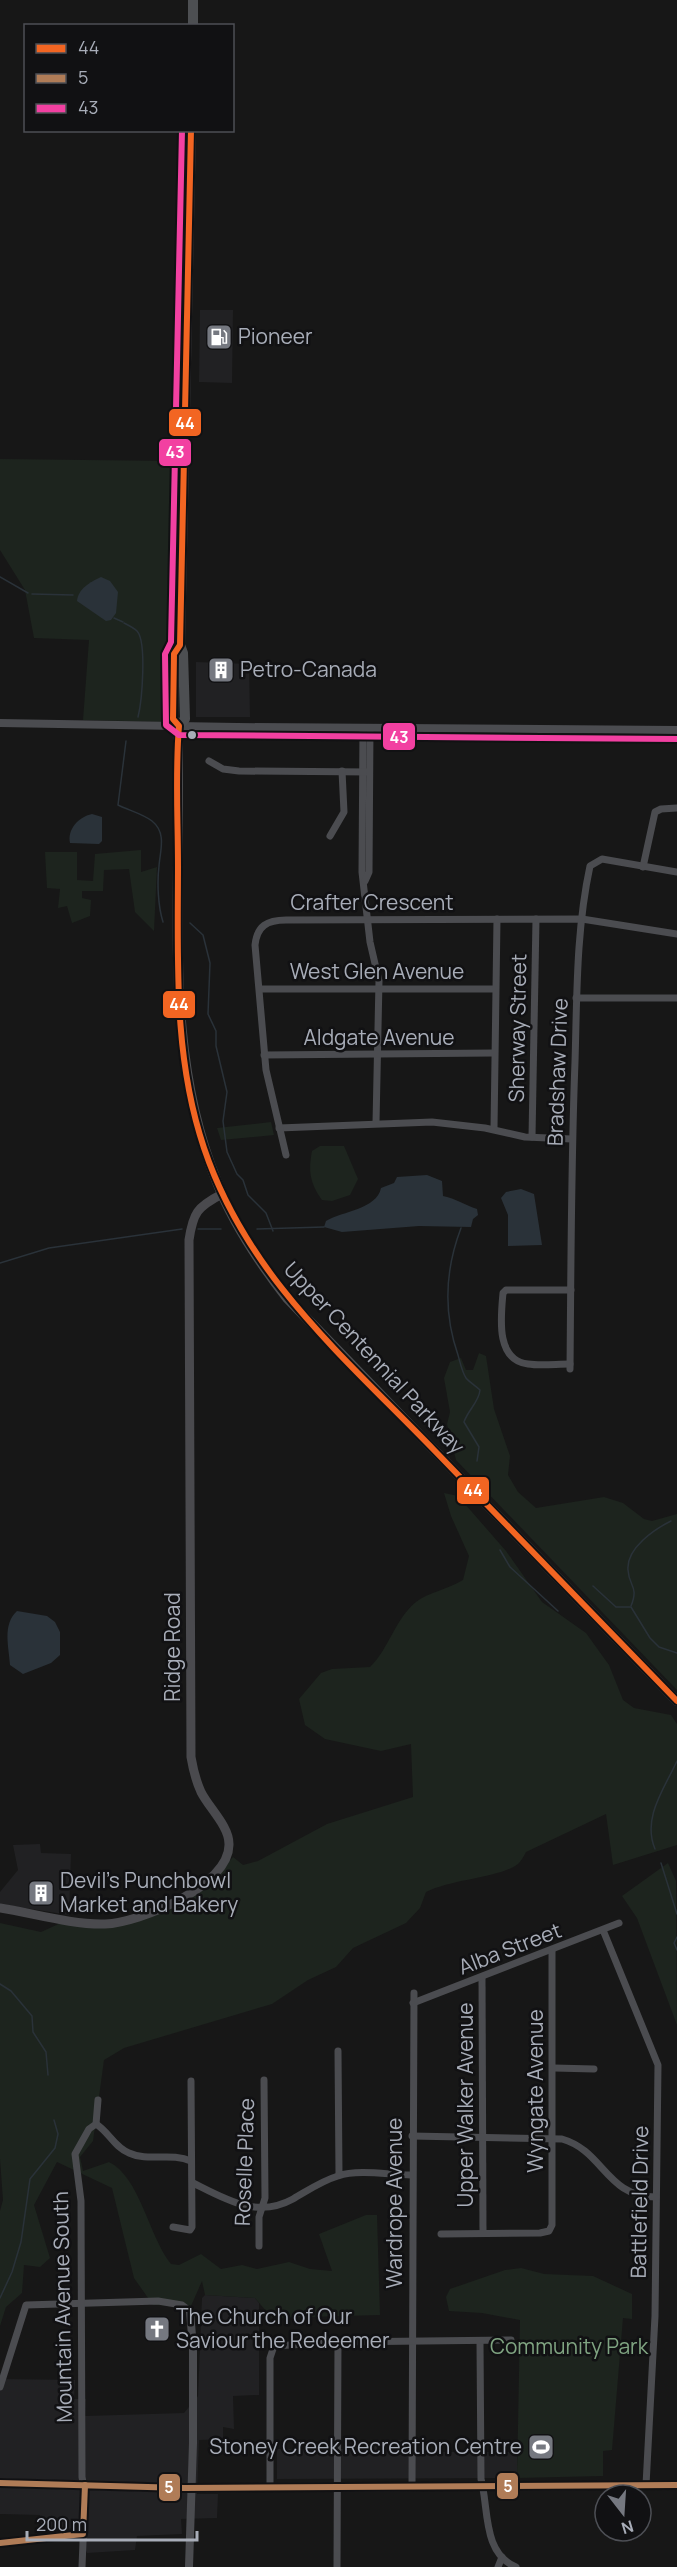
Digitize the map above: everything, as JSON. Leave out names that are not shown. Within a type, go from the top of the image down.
[{"type":"main road","points":[[193,0],[193,24]]},
{"type":"main road","name":"Upper Centennial Parkway","points":[[191,132],[180,645],[183,652],[185,719],[179,726],[178,948],[182,1049],[202,1140],[222,1194],[265,1270],[308,1322],[674,1698]]},
{"type":"main road","name":"Ridge Road","points":[[0,1908],[94,1923],[129,1919],[195,1891],[217,1870],[228,1852],[226,1834],[200,1791],[191,1757],[189,1240],[191,1224],[199,1207],[222,1194]]},
{"type":"main road","points":[[0,2483],[191,2488],[593,2485]]},
{"type":"main road","points":[[653,2485],[677,2485]]},
{"type":"street","points":[[0,723],[677,730]]},
{"type":"street","points":[[366,728],[365,772],[369,872],[365,881],[367,920],[379,989],[376,1123]]},
{"type":"street","points":[[209,761],[223,769],[239,771],[365,772]]},
{"type":"street","points":[[330,836],[344,812],[342,771]]},
{"type":"street","points":[[643,867],[654,812],[677,808]]},
{"type":"street","name":"Bradshaw Drive","points":[[570,1290],[512,1288],[503,1293],[502,1334],[512,1357],[528,1364],[570,1367],[576,998],[582,919],[590,866],[602,859],[677,872]]},
{"type":"street","name":"Sherway Street","points":[[532,1137],[536,919]]},
{"type":"street","name":"Crafter Crescent","points":[[286,1155],[264,1055],[255,945],[258,931],[265,923],[286,920],[582,919],[677,934]]},
{"type":"street","points":[[494,1129],[493,1053],[497,920]]},
{"type":"street","name":"West Glen Avenue","points":[[260,989],[494,989]]},
{"type":"street","points":[[576,998],[677,998]]},
{"type":"street","name":"Aldgate Avenue","points":[[264,1055],[379,1056],[493,1053]]},
{"type":"street","points":[[279,1128],[376,1123],[452,1123],[532,1137],[572,1138]]},
{"type":"street","name":"Alba Street","points":[[413,2003],[552,1951],[619,1923]]},
{"type":"street","name":"Battlefield Drive","points":[[603,1930],[658,2065],[655,2316],[646,2483]]},
{"type":"street","name":"Wyngate Avenue","points":[[483,2233],[540,2233],[549,2231],[552,2225],[551,2137],[554,2068],[552,1951]]},
{"type":"street","name":"Upper Walker Avenue","points":[[482,1977],[483,2233]]},
{"type":"street","name":"Wardrope Avenue","points":[[412,2486],[411,2175],[414,1993]]},
{"type":"street","points":[[338,2051],[339,2175]]},
{"type":"street","points":[[554,2068],[594,2070]]},
{"type":"street","name":"Roselle Place","points":[[259,2246],[259,2217],[263,2207],[264,2080]]},
{"type":"street","points":[[173,2227],[191,2230],[193,2183],[191,2081]]},
{"type":"street","points":[[98,2100],[96,2124],[120,2148],[131,2154],[174,2156],[191,2161]]},
{"type":"street","name":"Mountain Avenue South","points":[[82,2567],[84,2485],[82,2477],[81,2201],[75,2154],[89,2129],[96,2124]]},
{"type":"street","points":[[412,2136],[551,2137],[571,2141],[583,2148],[620,2188],[631,2193],[656,2197]]},
{"type":"street","points":[[193,2183],[226,2200],[252,2208],[284,2204],[339,2175],[411,2175]]},
{"type":"street","points":[[441,2234],[483,2233]]},
{"type":"street","points":[[0,2386],[26,2305],[158,2301],[182,2305],[190,2311],[193,2348],[189,2567]]},
{"type":"street","points":[[270,2487],[270,2352],[274,2346],[338,2342],[411,2343],[511,2340]]},
{"type":"street","points":[[337,2567],[338,2342]]},
{"type":"street","points":[[480,2342],[483,2486],[486,2494],[488,2530],[502,2557],[516,2567]]},
{"type":"street","points":[[0,2543],[83,2534]]},
{"type":"street","points":[[498,2567],[502,2557]]},
{"type":"shaded area","points":[[200,310],[233,310],[232,383],[199,382]]},
{"type":"shaded area","points":[[101,577],[110,581],[118,592],[116,613],[111,620],[106,621],[77,601],[82,589]]},
{"type":"shaded area","points":[[196,662],[249,664],[250,717],[196,717]]},
{"type":"shaded area","points":[[92,814],[102,817],[102,841],[99,844],[70,843],[70,833],[75,825],[82,818]]},
{"type":"shaded area","points":[[427,1175],[442,1181],[443,1196],[477,1209],[478,1215],[473,1219],[471,1227],[419,1226],[342,1232],[324,1227],[326,1221],[373,1201],[381,1188],[394,1183],[397,1177]]},
{"type":"shaded area","points":[[521,1189],[534,1194],[542,1245],[508,1246],[508,1215],[501,1198],[506,1192]]},
{"type":"shaded area","points":[[17,1611],[47,1616],[55,1622],[60,1632],[60,1655],[51,1663],[23,1674],[10,1665],[8,1629]]},
{"type":"shaded area","points":[[40,1844],[41,1853],[71,1854],[69,1915],[0,1904],[0,1892],[18,1870],[13,1845]]},
{"type":"shaded area","points":[[205,2295],[255,2298],[259,2303],[259,2395],[233,2396],[234,2429],[223,2427],[223,2439],[199,2440],[197,2494],[218,2494],[217,2518],[181,2519],[182,2534],[137,2536],[135,2550],[87,2553],[77,2528],[41,2531],[40,2515],[0,2514],[0,2379],[75,2380],[74,2399],[86,2399],[85,2416],[184,2413],[198,2396],[202,2298]]},
{"type":"shaded area","points":[[372,2440],[416,2440],[416,2452],[517,2452],[517,2478],[277,2479],[277,2449],[371,2449]]},
{"type":"green space","points":[[0,459],[172,461],[166,722],[83,720],[89,640],[34,638],[25,590],[0,550]]},
{"type":"green space","points":[[141,850],[141,872],[157,867],[154,931],[135,912],[129,869],[104,870],[103,891],[82,891],[82,898],[91,900],[90,916],[72,923],[67,906],[58,908],[60,889],[47,888],[45,852],[77,852],[77,880],[93,881],[95,854]]},
{"type":"green space","points":[[271,1122],[274,1135],[221,1140],[217,1128]]},
{"type":"green space","points":[[320,1146],[344,1146],[358,1179],[350,1195],[332,1201],[322,1200],[318,1194],[311,1177],[310,1165],[312,1151]]},
{"type":"green space","points":[[479,1353],[486,1356],[494,1409],[510,1456],[508,1475],[518,1492],[536,1508],[604,1497],[623,1503],[644,1519],[652,1521],[677,1514],[677,1690],[456,1460],[447,1424],[450,1412],[444,1378],[450,1362],[461,1358],[466,1370],[473,1370]]},
{"type":"green space","points":[[444,1493],[458,1496],[506,1551],[542,1602],[586,1633],[609,1665],[623,1700],[634,1708],[671,1715],[677,1724],[677,1845],[613,1865],[606,1814],[526,1852],[518,1864],[510,1869],[426,1892],[420,1908],[406,1923],[353,1948],[336,1967],[308,1980],[272,2004],[124,2048],[104,2060],[93,2141],[80,2157],[83,2171],[109,2162],[120,2170],[129,2180],[156,2239],[171,2264],[179,2265],[201,2254],[221,2269],[242,2265],[257,2269],[289,2262],[310,2269],[332,2271],[319,2234],[366,2215],[377,2215],[380,2315],[272,2318],[255,2298],[205,2295],[202,2281],[191,2306],[153,2305],[134,2278],[112,2188],[57,2162],[34,2205],[50,2258],[40,2267],[24,2265],[22,2293],[6,2307],[0,2326],[0,2211],[3,2200],[0,2159],[0,1923],[41,1932],[63,1922],[110,1927],[172,1908],[205,1889],[233,1857],[243,1865],[258,1861],[327,1824],[413,1797],[411,1744],[381,1751],[325,1739],[305,1725],[299,1699],[321,1673],[332,1669],[370,1667],[377,1660],[403,1617],[416,1602],[463,1580],[469,1556],[451,1516]]},
{"type":"green space","points":[[668,1863],[676,1881],[677,2025],[637,1918],[622,1896]]},
{"type":"green space","name":"Community Park","points":[[521,2268],[544,2274],[593,2276],[632,2294],[632,2319],[623,2318],[612,2450],[603,2451],[603,2476],[517,2478],[520,2320],[482,2313],[449,2311],[446,2297],[450,2289],[505,2270]]},
{"type":"waterway","points":[[0,577],[28,593]]},
{"type":"waterway","points":[[32,594],[73,595]]},
{"type":"waterway","points":[[114,618],[123,622]]},
{"type":"waterway","points":[[124,623],[137,631],[142,647],[142,686],[138,717]]},
{"type":"waterway","points":[[126,741],[118,805],[152,821],[160,831],[162,842],[158,887],[163,922]]},
{"type":"waterway","points":[[190,923],[203,935],[210,963],[208,1014],[216,1031],[216,1046],[227,1092],[223,1121],[227,1152],[237,1174],[243,1180],[248,1195],[266,1213],[273,1231]]},
{"type":"waterway","points":[[257,1229],[324,1227]]},
{"type":"waterway","points":[[461,1228],[449,1275],[448,1307],[453,1339],[463,1373],[467,1380],[480,1390],[464,1422],[479,1447],[477,1461]]},
{"type":"waterway","points":[[0,1263],[49,1248],[182,1229]]},
{"type":"waterway","points":[[198,1229],[221,1229]]},
{"type":"waterway","points":[[631,1606],[634,1590],[628,1570],[632,1554],[650,1534],[671,1521]]},
{"type":"waterway","points":[[500,1550],[510,1567],[558,1611]]},
{"type":"waterway","points":[[593,1586],[616,1607],[631,1607],[650,1638],[659,1647],[677,1653]]},
{"type":"waterway","points":[[655,1849],[651,1826],[653,1815],[677,1761]]},
{"type":"waterway","points":[[661,1863],[677,1914]]},
{"type":"waterway","points":[[677,1937],[674,1943],[677,1950]]},
{"type":"waterway","points":[[0,1984],[11,1991],[32,2016],[33,2032],[46,2052],[48,2075]]},
{"type":"waterway","points":[[0,2298],[12,2272],[21,2242],[30,2179],[55,2148],[58,2134],[54,2120]]},
{"type":"transit line","name":"43","points":[[182,132],[171,642],[165,654],[166,725],[179,735],[677,739]]},
{"type":"transit line","name":"44","points":[[191,132],[180,645],[174,654],[173,719],[179,726],[177,779],[179,1008],[187,1078],[204,1148],[222,1194],[245,1236],[301,1312],[677,1701]]},
{"type":"transit line","name":"5","points":[[0,2483],[184,2488],[677,2485]]},
{"type":"transit line","name":"5","points":[[0,2543],[83,2534],[85,2485]]},
{"type":"place","name":"Pioneer","points":[[219,337]]},
{"type":"place","name":"Petro-Canada","points":[[221,670]]},
{"type":"place","name":"Devil's Punchbowl Market and Bakery","points":[[41,1893]]},
{"type":"place","name":"The Church of Our Saviour the Redeemer","points":[[157,2329]]},
{"type":"place","name":"Stoney Creek Recreation Centre","points":[[541,2447]]}]
